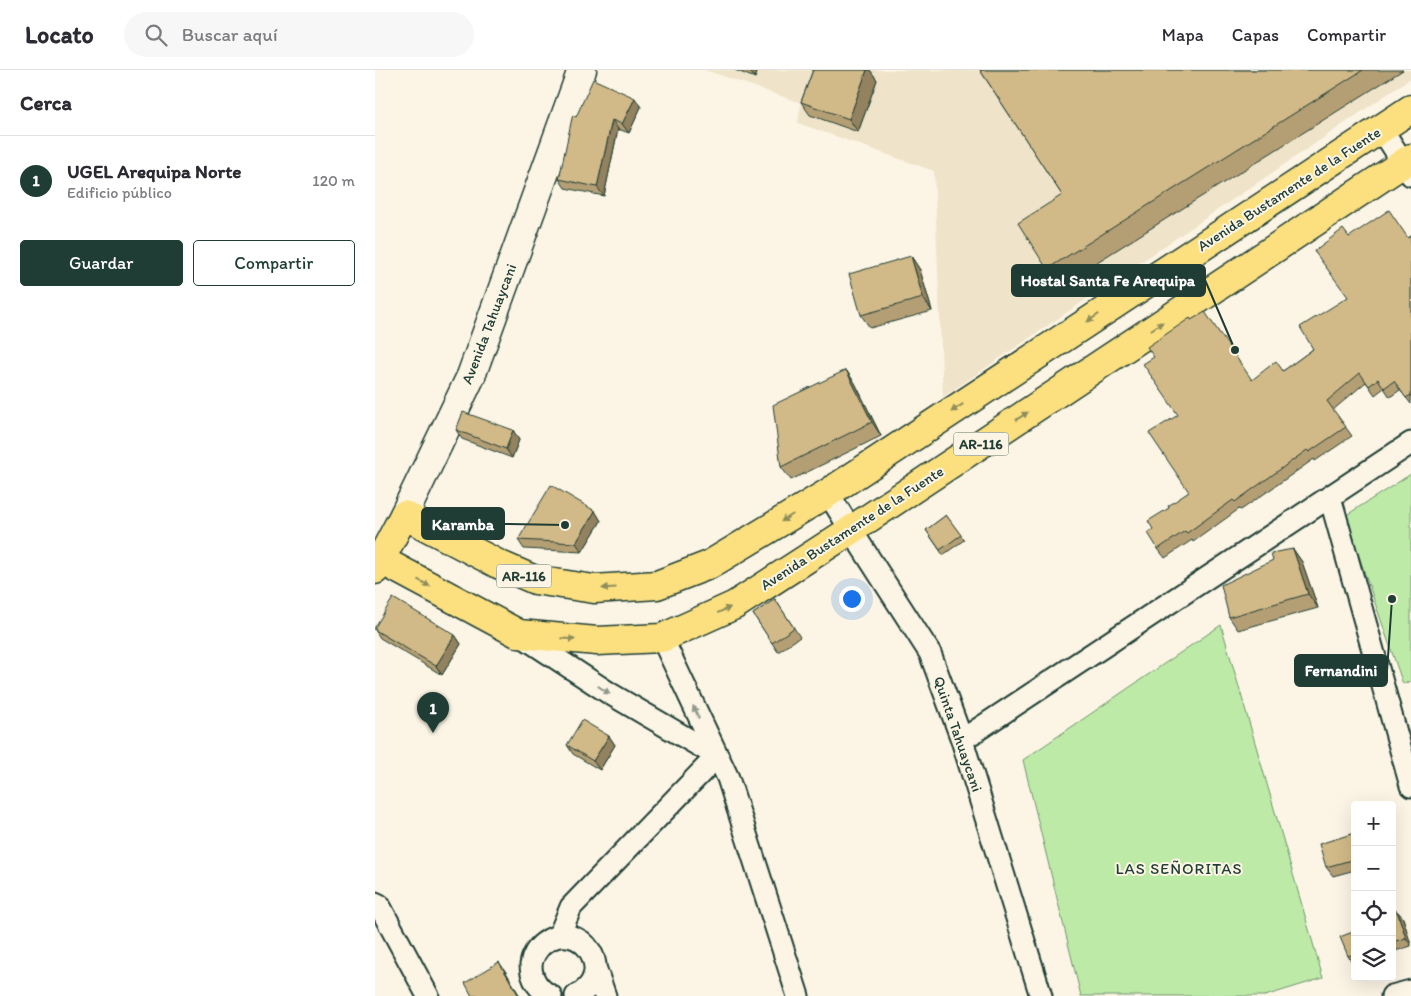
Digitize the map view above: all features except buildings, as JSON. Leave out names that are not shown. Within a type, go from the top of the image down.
[{"type":"main road","name":"Avenida Bustamente de la Fuente","points":[[404,515],[498,564],[535,580],[594,588],[657,585],[709,566],[828,493],[1411,109]]},
{"type":"main road","name":"Avenida Bustamente de la Fuente","points":[[378,565],[519,634],[597,641],[662,638],[735,605],[1408,165]]},
{"type":"main road","name":"Avenida Tahuaycani","points":[[378,565],[404,515]]},
{"type":"street","name":"Avenida Tahuaycani","points":[[404,515],[471,376],[582,70]]},
{"type":"street","points":[[1381,128],[1408,165]]},
{"type":"street","points":[[962,740],[1411,443]]},
{"type":"street","name":"Quinta Tahuaycani","points":[[828,493],[930,653],[962,740],[1041,996]]},
{"type":"street","points":[[1330,497],[1411,786]]},
{"type":"street","points":[[519,634],[609,693],[717,756]]},
{"type":"street","points":[[662,638],[728,778],[798,996]]},
{"type":"street","points":[[559,936],[571,907],[717,756]]},
{"type":"street","points":[[375,903],[379,905],[428,996]]},
{"type":"street","points":[[547,995],[537,985],[533,976],[531,965],[534,954],[549,939],[559,936],[570,936],[580,940],[594,957],[594,977],[589,986],[576,996]]},
{"type":"street","points":[[595,967],[605,996]]},
{"type":"street","points":[[1392,996],[1411,991]]},
{"type":"shaded area","points":[[705,70],[1411,70],[1411,78],[943,397],[934,171],[798,123],[801,103]]},
{"type":"green space","points":[[1411,474],[1411,681],[1403,684],[1345,516]]},
{"type":"green space","points":[[1221,625],[1323,978],[1265,996],[1081,996],[1023,760]]},
{"type":"place","name":"Hostal Santa Fe Arequipa","points":[[1235,350]]},
{"type":"place","name":"Karamba","points":[[565,525]]},
{"type":"place","name":"Fernandini","points":[[1392,599]]},
{"type":"place","name":"UGEL Arequipa Norte","points":[[433,733]]},
{"type":"district","name":"LAS SEÑORITAS","points":[[1179,868]]}]
